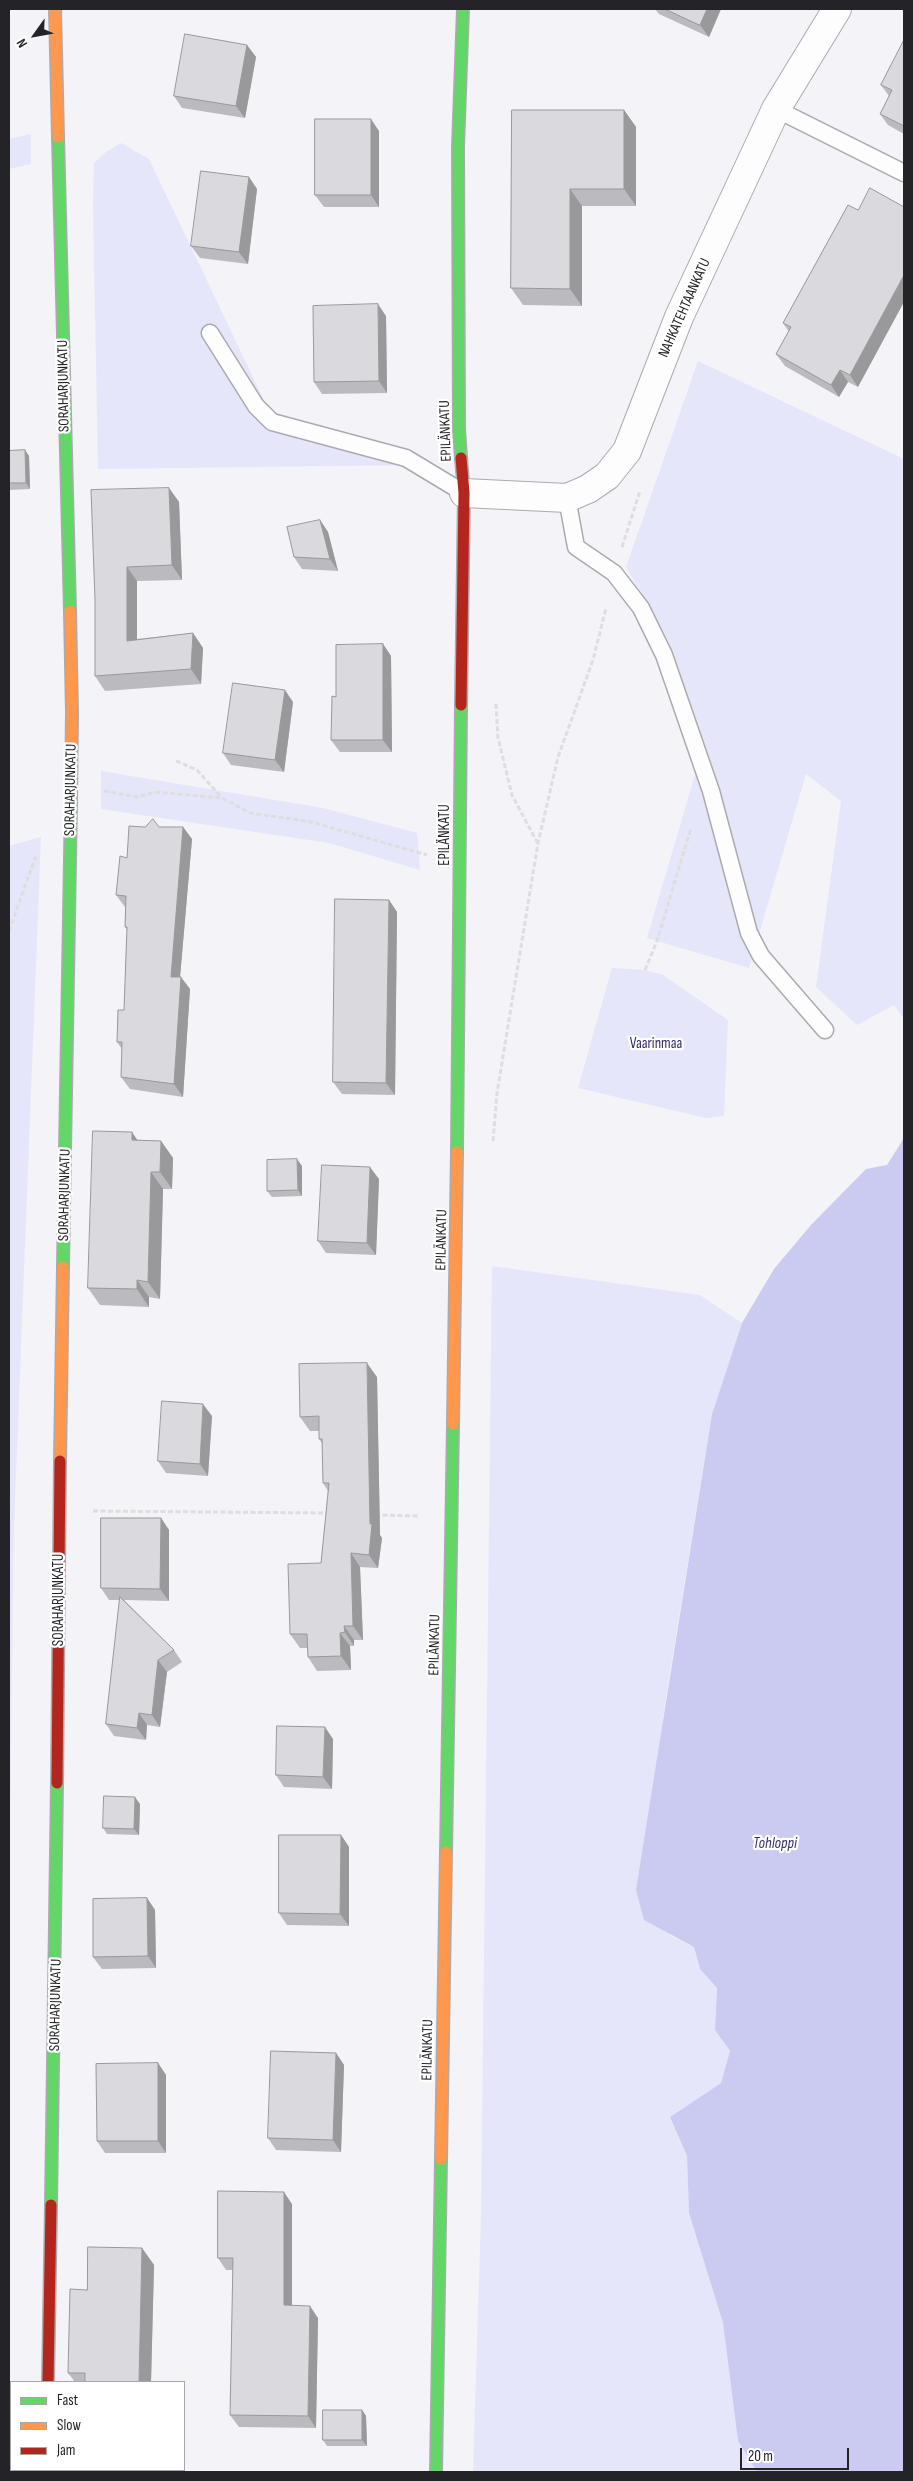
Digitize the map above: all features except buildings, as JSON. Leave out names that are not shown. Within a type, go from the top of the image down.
[{"type":"street","name":"SORAHARJUNKATU","points":[[48,2381],[56,1977],[60,1510],[72,713],[55,9]]},
{"type":"street","name":"EPILÄNKATU","points":[[436,2472],[457,1226],[460,740],[464,493],[459,428],[458,157],[462,9]]},
{"type":"street","name":"NAHKATEHTAANKATU","points":[[464,493],[567,498],[588,489],[607,476],[627,450],[680,317],[776,109],[837,9]]},
{"type":"lane","points":[[776,109],[904,173]]},
{"type":"lane","points":[[210,332],[256,406],[272,422],[406,458],[464,493]]},
{"type":"lane","points":[[567,498],[576,547],[614,573],[642,608],[664,655],[706,777],[749,933],[761,956],[825,1030]]},
{"type":"path","points":[[176,761],[197,770],[222,798],[250,813],[312,822],[430,855]]},
{"type":"path","points":[[645,970],[657,941],[706,777]]},
{"type":"path","points":[[71,786],[137,797],[155,792],[222,798]]},
{"type":"path","points":[[9,931],[20,896]]},
{"type":"path","points":[[60,1510],[339,1513]]},
{"type":"path","points":[[367,1514],[423,1517]]},
{"type":"green space","points":[[31,134],[31,164],[9,169],[9,139]]},
{"type":"green space","points":[[121,143],[149,159],[271,415],[415,453],[413,465],[98,469],[93,206],[94,163],[106,152]]},
{"type":"green space","points":[[698,361],[904,459],[904,1019],[894,1005],[857,1025],[816,987],[841,801],[806,774],[749,968],[647,938],[704,744],[668,640],[626,567]]},
{"type":"green space","points":[[101,771],[323,808],[417,833],[420,870],[329,843],[101,809]]},
{"type":"green space","points":[[41,837],[14,1525],[9,1892],[9,846]]},
{"type":"green space","name":"Vaarinmaa","points":[[612,968],[645,970],[663,975],[728,1020],[724,1116],[706,1118],[578,1088]]},
{"type":"green space","points":[[492,1266],[700,1295],[742,1323],[712,1414],[666,1697],[657,1765],[671,1936],[694,1947],[700,1969],[717,1988],[715,2030],[730,2051],[721,2083],[670,2117],[687,2156],[689,2213],[723,2323],[738,2441],[757,2472],[473,2472],[481,2215]]},
{"type":"water","name":"Tohloppi","points":[[904,1138],[904,2472],[757,2472],[738,2441],[723,2323],[689,2213],[687,2156],[670,2117],[721,2083],[730,2051],[715,2030],[717,1988],[700,1969],[694,1947],[644,1920],[636,1890],[712,1414],[742,1323],[774,1269],[811,1225],[866,1169],[887,1165]]},
{"type":"traffic: fast","points":[[461,458],[459,429],[458,147],[463,9]]},
{"type":"traffic: fast","points":[[58,137],[70,611]]},
{"type":"traffic: fast","points":[[457,1152],[461,705]]},
{"type":"traffic: fast","points":[[63,1267],[71,801]]},
{"type":"traffic: fast","points":[[446,1852],[453,1424]]},
{"type":"traffic: fast","points":[[51,2205],[57,1783]]},
{"type":"traffic: fast","points":[[436,2472],[441,2159]]},
{"type":"traffic: slow","points":[[55,9],[58,137]]},
{"type":"traffic: slow","points":[[70,611],[71,801]]},
{"type":"traffic: slow","points":[[453,1424],[457,1152]]},
{"type":"traffic: slow","points":[[60,1461],[63,1267]]},
{"type":"traffic: slow","points":[[441,2159],[446,1852]]},
{"type":"traffic: jam","points":[[461,458],[464,493],[461,705]]},
{"type":"traffic: jam","points":[[57,1783],[60,1461]]},
{"type":"traffic: jam","points":[[48,2381],[51,2205]]}]
